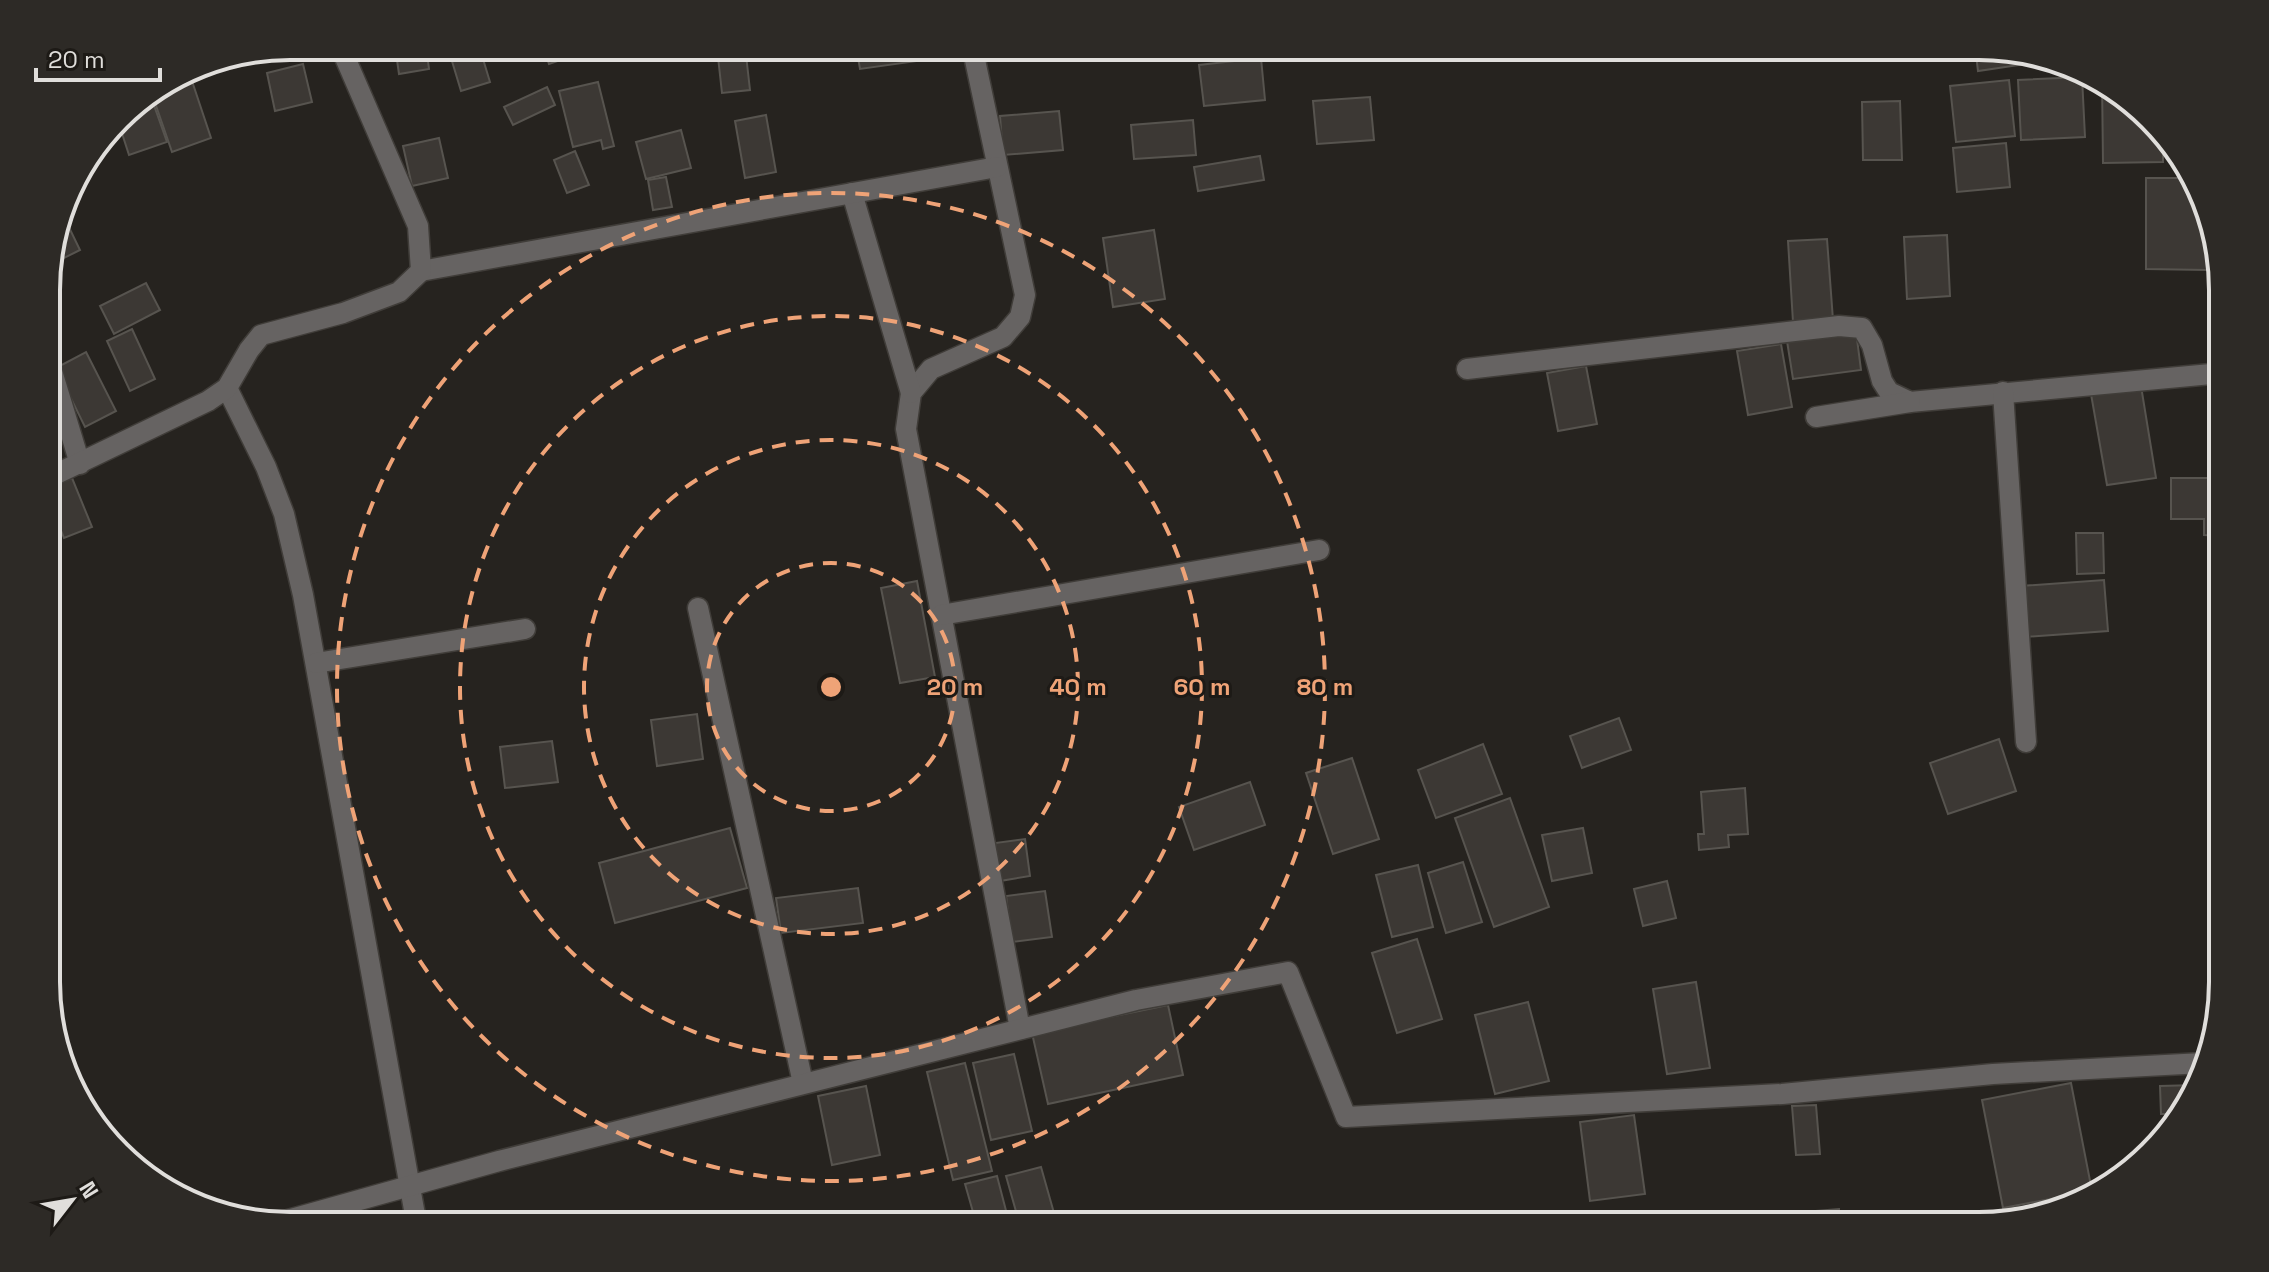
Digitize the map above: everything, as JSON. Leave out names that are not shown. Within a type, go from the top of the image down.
[{"type":"street","points":[[346,60],[418,226],[421,271]]},
{"type":"street","points":[[911,393],[931,369],[1003,337],[1020,317],[1025,295],[975,60]]},
{"type":"street","points":[[60,473],[208,401],[227,388],[261,335],[343,313],[399,292],[421,271],[997,167]]},
{"type":"street","points":[[852,193],[911,393],[906,429],[1020,1029]]},
{"type":"street","points":[[1467,369],[1839,326],[1862,328],[1872,345],[1882,381],[1889,392],[1910,402]]},
{"type":"street","points":[[1816,417],[1910,402],[2209,374]]},
{"type":"street","points":[[227,388],[266,467],[284,514],[303,595],[414,1212]]},
{"type":"street","points":[[2003,392],[2026,742]]},
{"type":"street","points":[[60,398],[80,464]]},
{"type":"street","points":[[941,615],[1319,550]]},
{"type":"street","points":[[698,608],[803,1083]]},
{"type":"street","points":[[316,663],[525,629]]},
{"type":"street","points":[[316,1212],[803,1083],[1136,1000],[1288,972],[1346,1117],[1782,1094],[1993,1074],[2194,1063]]},
{"type":"building","points":[[397,60],[428,60],[429,69],[399,74]]},
{"type":"building","points":[[452,60],[483,60],[490,82],[461,91]]},
{"type":"building","points":[[718,60],[747,60],[750,90],[722,93]]},
{"type":"building","points":[[858,60],[924,60],[860,69]]},
{"type":"building","points":[[1261,60],[1265,100],[1204,106],[1199,65]]},
{"type":"building","points":[[1977,60],[2022,65],[1978,71]]},
{"type":"building","points":[[303,64],[312,102],[275,111],[267,73]]},
{"type":"building","points":[[2066,78],[2082,85],[2085,137],[2021,140],[2018,80]]},
{"type":"building","points":[[2009,80],[2015,136],[1956,142],[1950,86]]},
{"type":"building","points":[[598,82],[614,146],[603,149],[601,140],[573,147],[559,91]]},
{"type":"building","points":[[193,83],[211,138],[172,152],[155,104]]},
{"type":"building","points":[[547,87],[555,105],[513,125],[504,107]]},
{"type":"building","points":[[1370,97],[1374,140],[1317,144],[1313,101]]},
{"type":"building","points":[[2102,97],[2131,117],[2163,153],[2163,162],[2103,163]]},
{"type":"building","points":[[1900,101],[1902,160],[1863,160],[1862,102]]},
{"type":"building","points":[[154,105],[167,142],[129,155],[122,133]]},
{"type":"building","points":[[1059,111],[1063,150],[1003,155],[1000,116]]},
{"type":"building","points":[[766,115],[776,172],[745,178],[735,121]]},
{"type":"building","points":[[1193,120],[1196,155],[1134,159],[1131,125]]},
{"type":"building","points":[[681,130],[691,168],[646,179],[636,142]]},
{"type":"building","points":[[439,138],[448,178],[412,186],[403,146]]},
{"type":"building","points":[[2006,143],[2010,187],[1957,192],[1953,148]]},
{"type":"building","points":[[575,151],[589,185],[567,193],[554,160]]},
{"type":"building","points":[[1260,156],[1264,180],[1198,191],[1194,167]]},
{"type":"building","points":[[666,177],[672,207],[653,210],[648,180]]},
{"type":"building","points":[[2146,178],[2179,178],[2197,216],[2205,245],[2207,270],[2146,269]]},
{"type":"building","points":[[69,227],[80,250],[62,259]]},
{"type":"building","points":[[1154,230],[1165,299],[1113,307],[1103,238]]},
{"type":"building","points":[[1947,235],[1950,296],[1907,299],[1904,237]]},
{"type":"building","points":[[1827,239],[1833,320],[1793,322],[1788,241]]},
{"type":"building","points":[[146,283],[160,310],[114,334],[100,306]]},
{"type":"building","points":[[132,329],[155,379],[130,391],[107,341]]},
{"type":"building","points":[[1856,331],[1861,370],[1793,379],[1787,341]]},
{"type":"building","points":[[1781,344],[1792,407],[1748,415],[1737,351]]},
{"type":"building","points":[[86,352],[116,411],[85,427],[60,376],[60,366]]},
{"type":"building","points":[[1586,366],[1597,424],[1558,431],[1547,373]]},
{"type":"building","points":[[2141,386],[2156,478],[2107,485],[2091,394]]},
{"type":"building","points":[[72,478],[92,527],[64,538],[60,528],[60,482]]},
{"type":"building","points":[[2171,478],[2209,478],[2209,535],[2204,535],[2204,519],[2171,519]]},
{"type":"building","points":[[2076,533],[2103,533],[2104,573],[2077,574]]},
{"type":"building","points":[[2104,580],[2108,631],[2025,637],[2021,586]]},
{"type":"building","points":[[917,581],[935,677],[900,683],[881,588]]},
{"type":"building","points":[[697,714],[703,759],[657,766],[651,720]]},
{"type":"building","points":[[1619,718],[1631,750],[1582,768],[1570,736]]},
{"type":"building","points":[[1999,739],[2016,791],[1948,814],[1930,763]]},
{"type":"building","points":[[552,741],[558,782],[505,788],[500,747]]},
{"type":"building","points":[[1483,744],[1502,794],[1436,818],[1418,770]]},
{"type":"building","points":[[1352,758],[1379,839],[1333,854],[1306,773]]},
{"type":"building","points":[[1250,782],[1265,825],[1194,850],[1179,807]]},
{"type":"building","points":[[1745,788],[1748,834],[1728,835],[1729,847],[1699,850],[1698,834],[1704,834],[1701,792]]},
{"type":"building","points":[[1510,798],[1549,907],[1494,927],[1455,818]]},
{"type":"building","points":[[730,828],[747,888],[615,923],[599,863]]},
{"type":"building","points":[[1583,828],[1592,873],[1552,881],[1542,835]]},
{"type":"building","points":[[1025,839],[1030,876],[1000,881],[995,843]]},
{"type":"building","points":[[1463,862],[1482,922],[1446,933],[1428,873]]},
{"type":"building","points":[[1418,865],[1433,927],[1392,937],[1376,875]]},
{"type":"building","points":[[1667,881],[1676,918],[1643,926],[1634,889]]},
{"type":"building","points":[[858,888],[863,923],[781,933],[776,898]]},
{"type":"building","points":[[1045,891],[1052,937],[1012,942],[1006,896]]},
{"type":"building","points":[[1417,939],[1442,1019],[1397,1033],[1372,953]]},
{"type":"building","points":[[1696,982],[1710,1068],[1667,1074],[1653,989]]},
{"type":"building","points":[[1528,1002],[1549,1081],[1495,1094],[1475,1015]]},
{"type":"building","points":[[1168,1005],[1183,1075],[1048,1104],[1032,1033]]},
{"type":"building","points":[[1014,1054],[1032,1131],[991,1140],[973,1063]]},
{"type":"building","points":[[965,1063],[992,1171],[953,1180],[927,1072]]},
{"type":"building","points":[[2071,1083],[2090,1183],[2060,1197],[2003,1208],[1982,1100]]},
{"type":"building","points":[[2184,1085],[2167,1114],[2161,1114],[2160,1086]]},
{"type":"building","points":[[866,1086],[880,1155],[832,1165],[818,1096]]},
{"type":"building","points":[[1816,1105],[1820,1154],[1796,1155],[1792,1106]]},
{"type":"building","points":[[1634,1115],[1645,1194],[1590,1201],[1580,1122]]},
{"type":"building","points":[[1041,1167],[1054,1212],[1016,1212],[1006,1176]]},
{"type":"building","points":[[997,1176],[1006,1212],[973,1212],[965,1184]]},
{"type":"building","points":[[1839,1209],[1839,1212],[1802,1212]]}]
